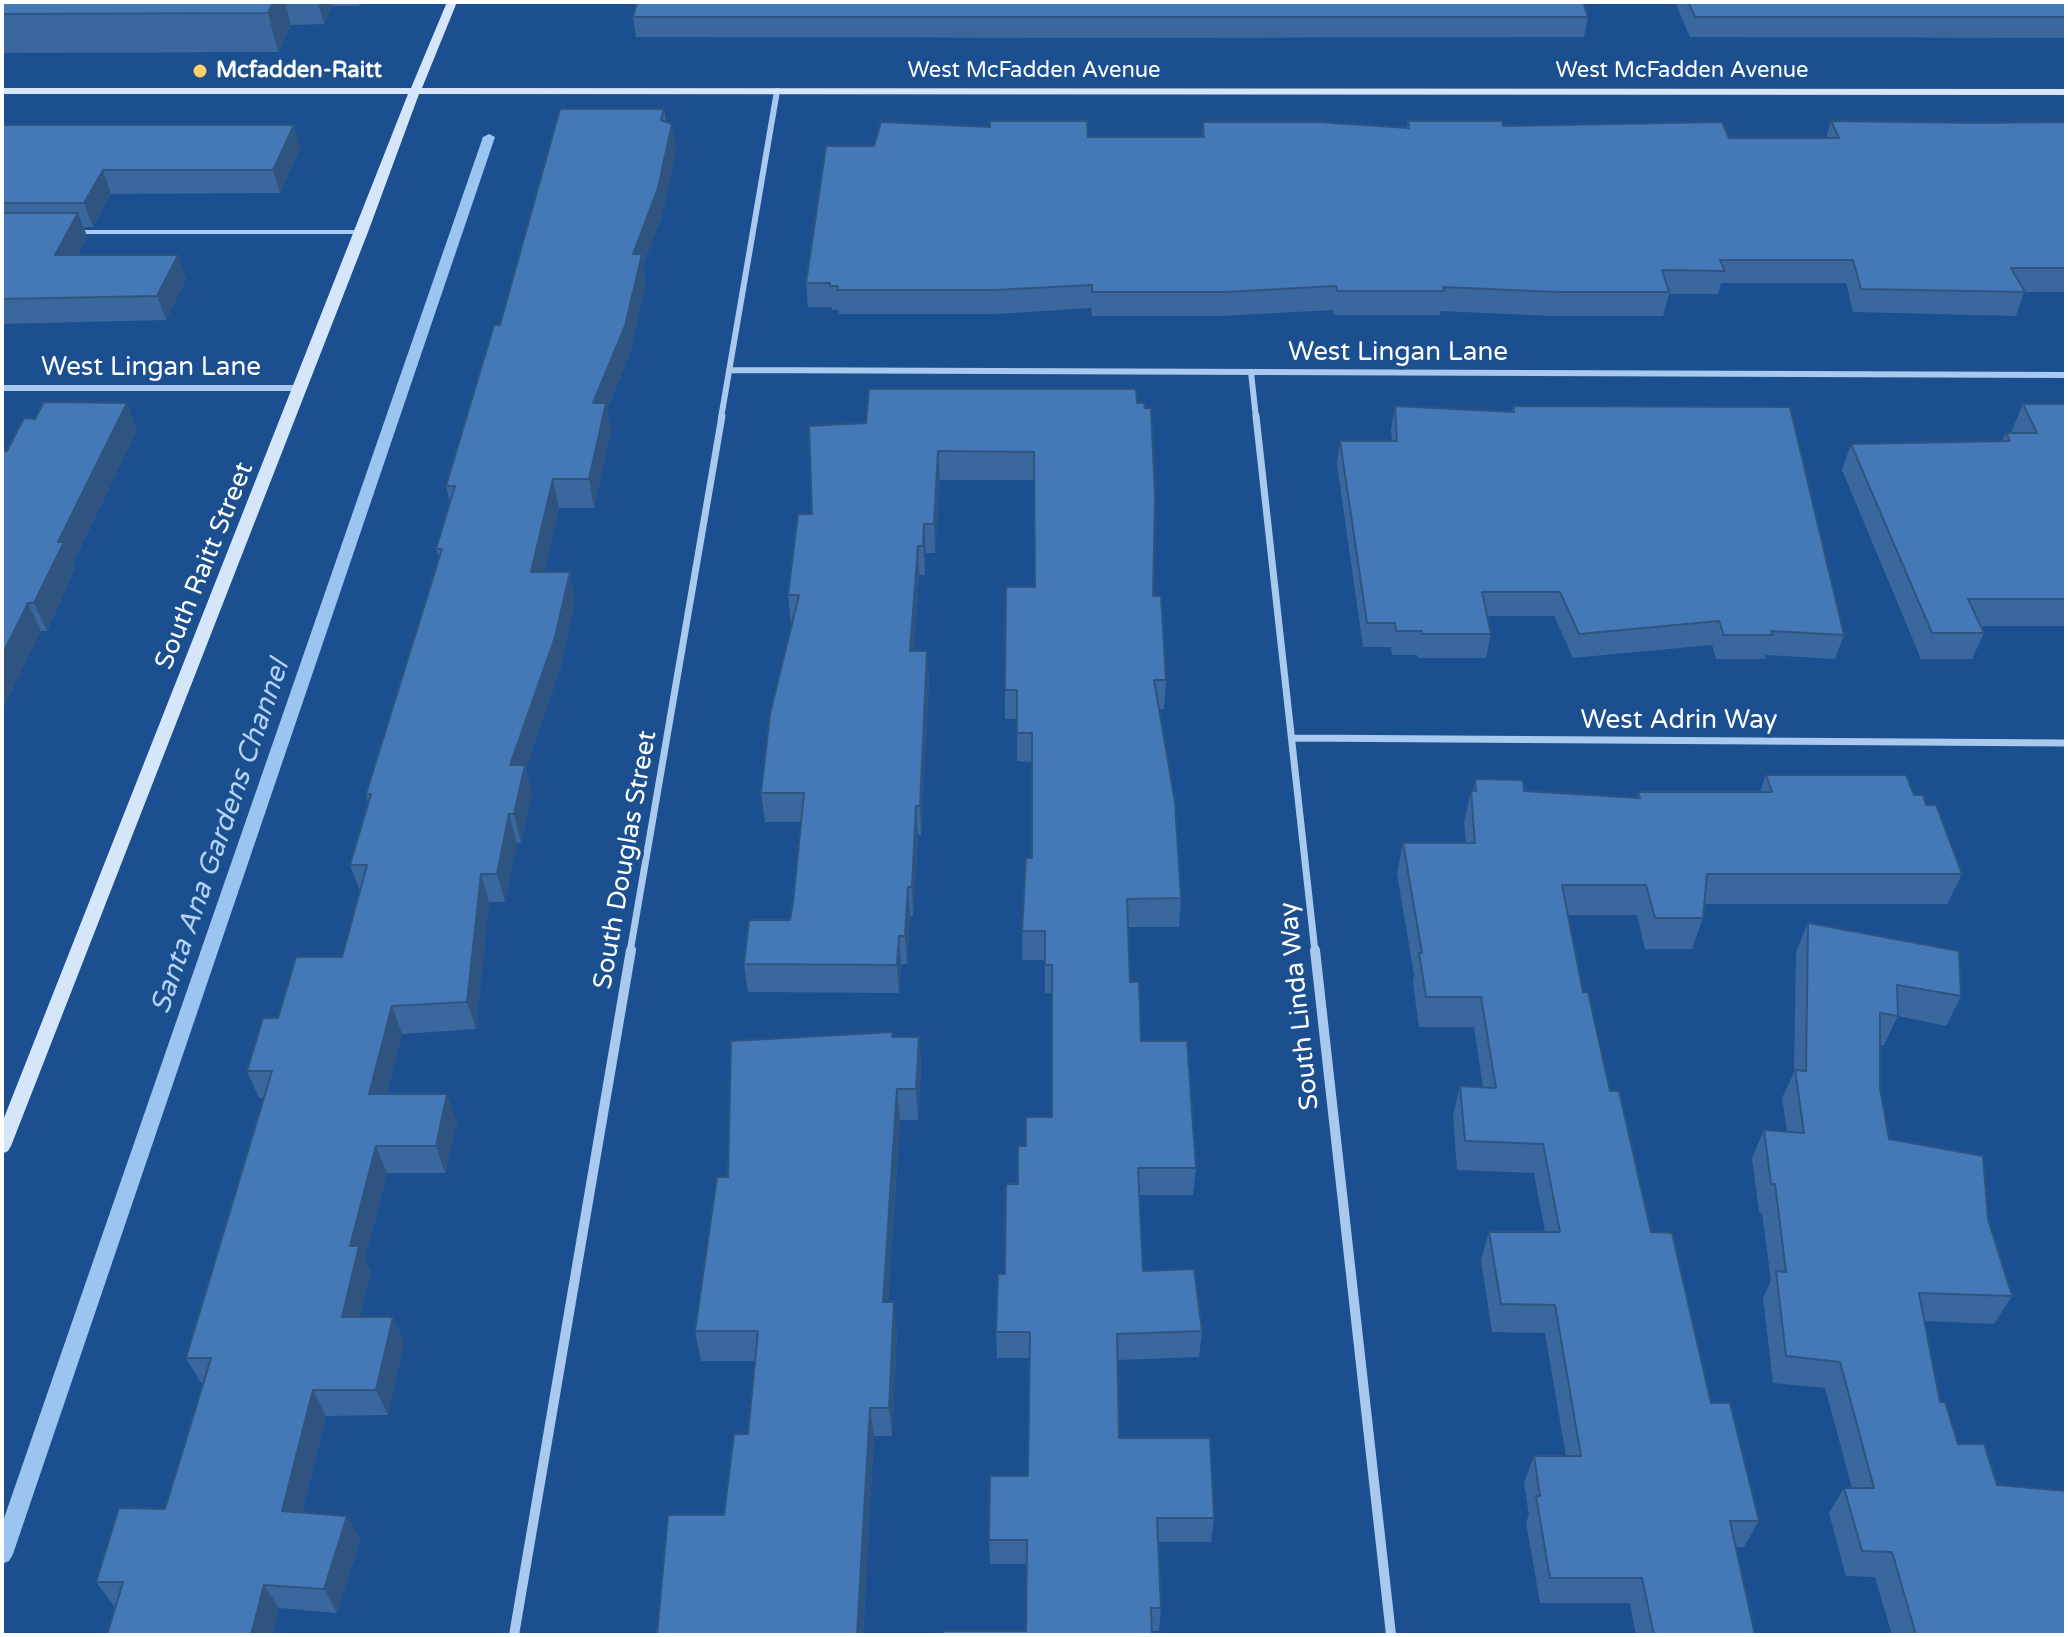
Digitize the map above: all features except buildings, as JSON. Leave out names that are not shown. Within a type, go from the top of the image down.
[{"type":"street","name":"South Raitt Street","points":[[2,1146],[452,2]]},
{"type":"street","name":"West McFadden Avenue","points":[[2,91],[2066,92]]},
{"type":"street","name":"South Douglas Street","points":[[514,1635],[777,91]]},
{"type":"street","name":"West Lingan Lane","points":[[730,370],[2066,375]]},
{"type":"street","name":"South Linda Way","points":[[1251,372],[1391,1635]]},
{"type":"street","name":"West Lingan Lane","points":[[2,388],[301,388]]},
{"type":"street","name":"West Adrin Way","points":[[1293,738],[2066,743]]},
{"type":"lane","points":[[65,232],[362,232]]},
{"type":"waterway","name":"Santa Ana Gardens Channel","points":[[2,1554],[489,137]]},
{"type":"place","name":"Mcfadden-Raitt","points":[[200,71]]}]
